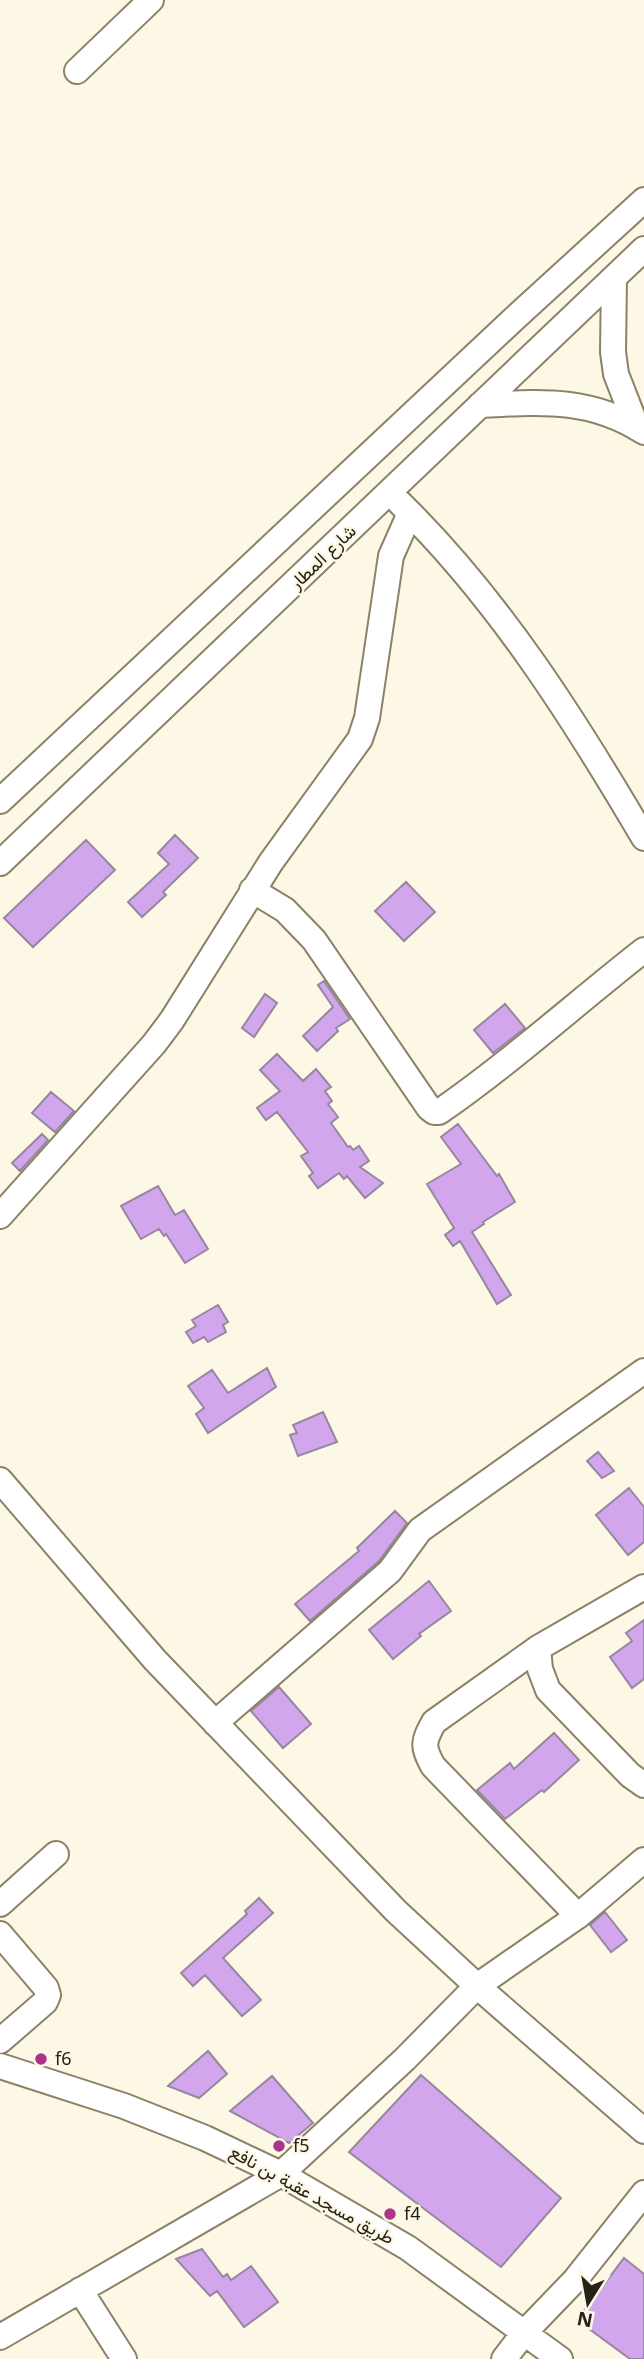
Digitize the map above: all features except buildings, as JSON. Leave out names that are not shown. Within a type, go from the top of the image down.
[{"type":"street","points":[[77,71],[151,0]]},
{"type":"street","points":[[0,801],[644,200]]},
{"type":"street","points":[[633,266],[613,352],[616,374],[641,430]]},
{"type":"street","name":"شارع المطار","points":[[0,863],[480,405],[633,266]]},
{"type":"street","points":[[480,405],[557,402],[583,406],[641,430]]},
{"type":"street","points":[[390,493],[441,542],[530,658],[644,838]]},
{"type":"street","points":[[0,1216],[154,1044],[172,1020],[252,890],[360,739],[365,729],[391,556],[410,513]]},
{"type":"street","points":[[252,890],[285,910],[314,940],[390,1054],[434,1112],[439,1112],[500,1068],[644,950]]},
{"type":"street","points":[[215,1723],[390,1571],[420,1530],[644,1371]]},
{"type":"street","points":[[0,1480],[155,1660],[396,1911],[477,1986],[644,2131]]},
{"type":"street","points":[[578,1916],[433,1766],[424,1751],[425,1738],[434,1722],[538,1648],[644,1587]]},
{"type":"street","points":[[538,1648],[540,1670],[548,1690],[630,1775],[644,1785]]},
{"type":"street","points":[[0,1905],[57,1854]]},
{"type":"street","points":[[0,2337],[281,2174],[405,2059],[477,1986],[578,1916],[644,1860]]},
{"type":"street","points":[[0,1934],[46,1988],[48,1995],[45,2002],[0,2041]]},
{"type":"street","name":"طريق مسجد عقبة بن نافع","points":[[0,2066],[124,2106],[205,2138],[281,2174],[408,2248],[560,2359]]},
{"type":"street","points":[[504,2359],[524,2333],[575,2280],[644,2193]]},
{"type":"street","points":[[80,2290],[124,2359]]},
{"type":"place","name":"f6","points":[[41,2059]]},
{"type":"place","name":"f5","points":[[279,2146]]},
{"type":"place","name":"f4","points":[[390,2214]]}]
